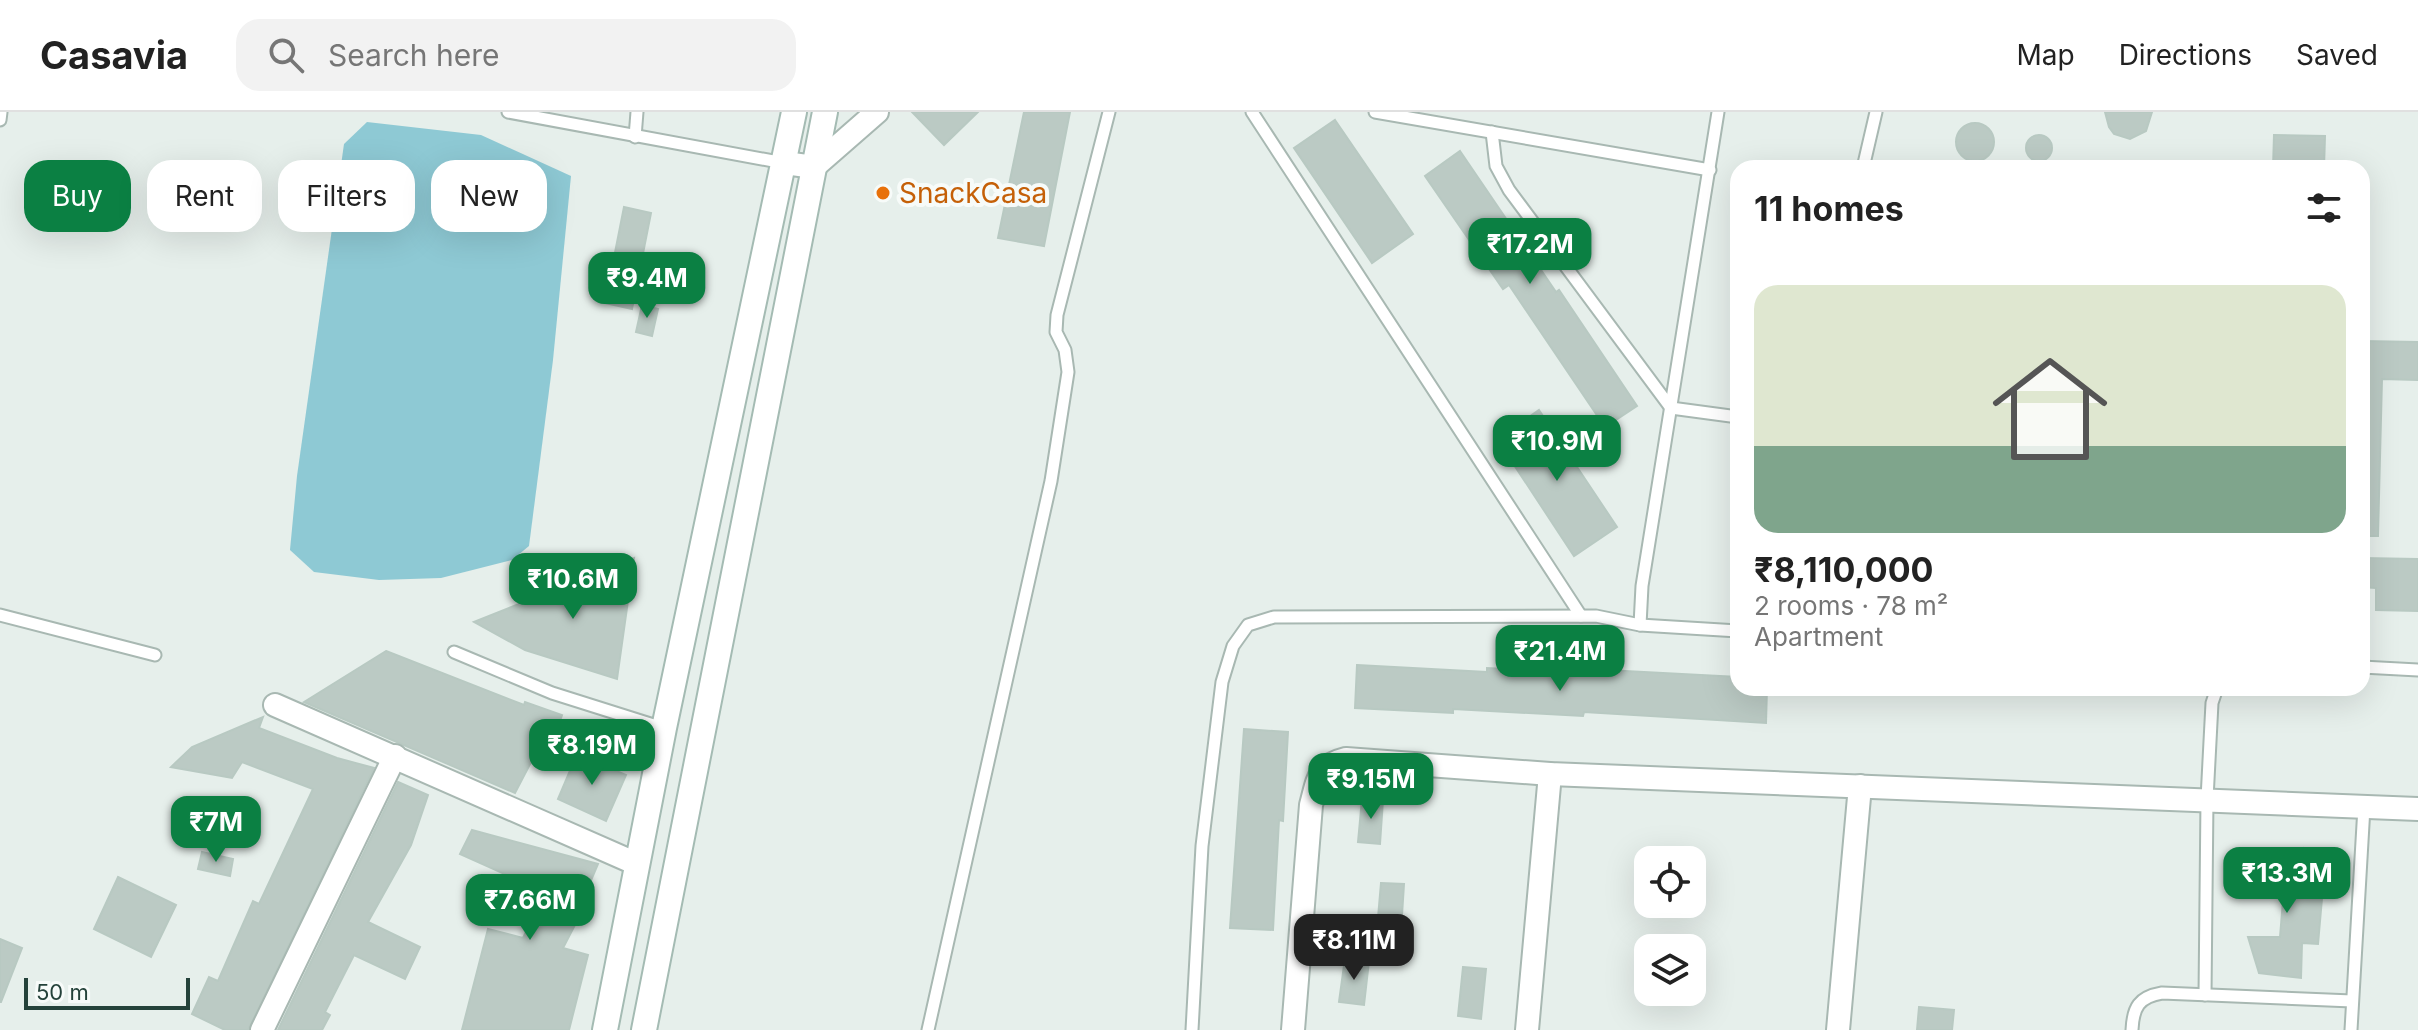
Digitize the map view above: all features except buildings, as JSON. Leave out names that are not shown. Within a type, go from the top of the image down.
[{"type":"main road","points":[[605,1030],[664,728],[794,112]]},
{"type":"main road","points":[[644,1030],[825,112]]},
{"type":"street","points":[[785,163],[814,167],[877,112]]},
{"type":"street","points":[[275,705],[637,864]]},
{"type":"street","points":[[262,1030],[395,756]]},
{"type":"street","points":[[1293,1030],[1311,805],[1320,773],[1331,762],[1346,759],[1550,774],[2418,809]]},
{"type":"street","points":[[1527,1030],[1550,774]]},
{"type":"street","points":[[1838,1030],[1860,786]]},
{"type":"lane","points":[[0,120],[1,112]]},
{"type":"lane","points":[[508,112],[785,163]]},
{"type":"lane","points":[[635,137],[637,112]]},
{"type":"lane","points":[[928,1030],[1051,481],[1068,372],[1065,350],[1056,332],[1057,315],[1109,112]]},
{"type":"lane","points":[[1252,112],[1581,616]]},
{"type":"lane","points":[[1375,112],[1710,170]]},
{"type":"lane","points":[[1640,625],[1642,586],[1718,112]]},
{"type":"lane","points":[[1865,160],[1876,112]]},
{"type":"lane","points":[[1492,132],[1496,166],[1509,190],[1671,408],[1730,416]]},
{"type":"lane","points":[[0,615],[155,655]]},
{"type":"lane","points":[[1192,1030],[1202,846],[1222,682],[1233,646],[1248,625],[1274,617],[1596,616],[1640,625],[1730,631]]},
{"type":"lane","points":[[454,652],[552,693],[664,728]]},
{"type":"lane","points":[[2370,667],[2418,670]]},
{"type":"lane","points":[[2205,995],[2207,799],[2214,696]]},
{"type":"lane","points":[[2351,1030],[2364,807]]},
{"type":"lane","points":[[2132,1030],[2137,1005],[2147,996],[2162,993],[2352,1001]]},
{"type":"water","points":[[367,122],[481,135],[536,160],[431,160],[431,232],[547,232],[547,165],[571,176],[553,360],[529,546],[512,560],[441,578],[379,580],[314,572],[290,550],[297,476],[332,232],[415,232],[415,160],[342,160],[344,144]]},
{"type":"place","name":"SnackCasa","points":[[883,193]]}]
